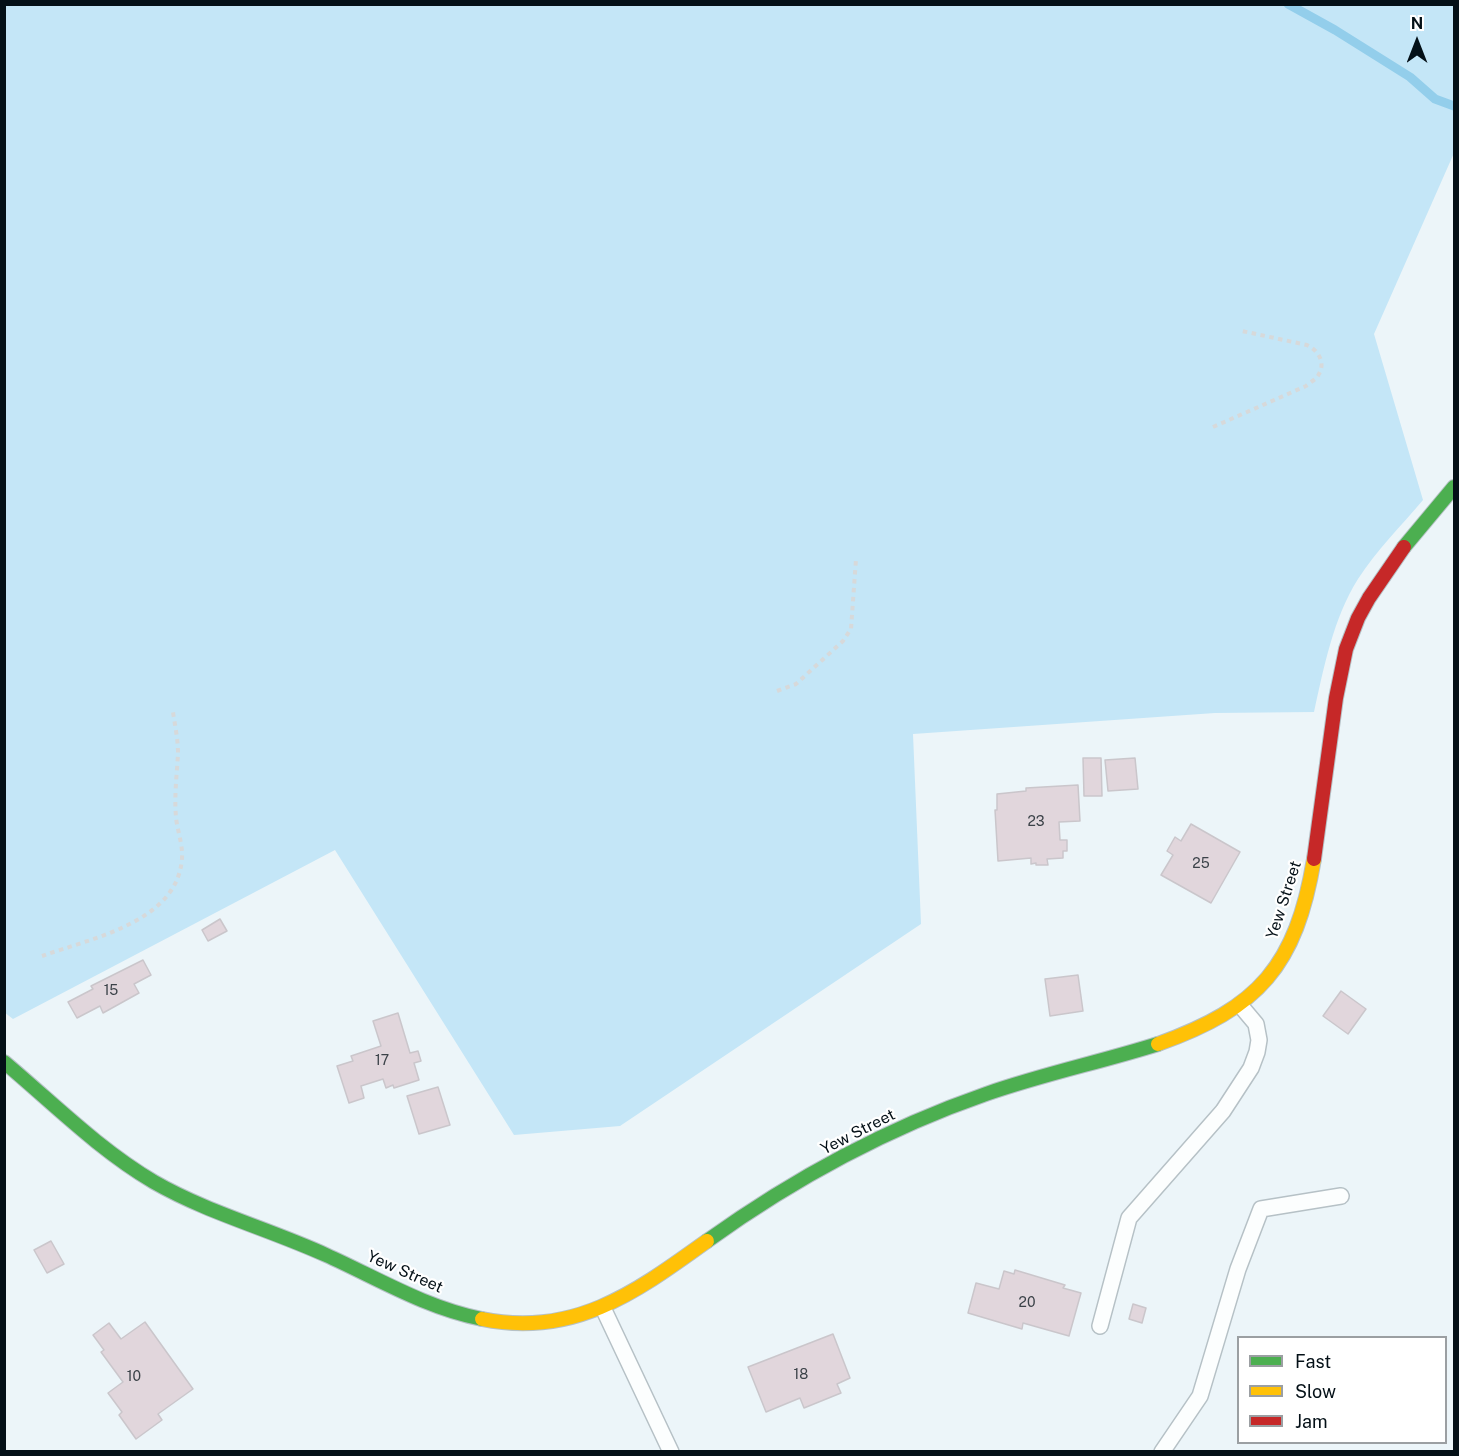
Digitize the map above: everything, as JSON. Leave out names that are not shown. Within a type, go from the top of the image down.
[{"type":"street","name":"Yew Street","points":[[4,1062],[109,1151],[160,1186],[321,1252],[440,1306],[460,1314],[494,1322],[526,1324],[562,1320],[603,1308],[637,1290],[715,1235],[801,1180],[911,1124],[1014,1084],[1181,1037],[1216,1021],[1240,1005],[1264,982],[1277,966],[1292,937],[1304,904],[1315,856],[1339,678],[1349,640],[1363,607],[1380,579],[1455,487]]},
{"type":"lane","points":[[1100,1326],[1129,1218],[1223,1111],[1251,1068],[1259,1040],[1256,1024],[1240,1005]]},
{"type":"lane","points":[[1162,1452],[1200,1396],[1238,1269],[1261,1209],[1341,1196]]},
{"type":"lane","points":[[603,1308],[670,1452]]},
{"type":"path","points":[[1213,427],[1299,390],[1317,377],[1321,366],[1317,350],[1307,345],[1242,331]]},
{"type":"path","points":[[777,691],[796,684],[802,679],[843,641],[851,629],[856,559]]},
{"type":"path","points":[[42,956],[125,927],[157,907],[170,894],[178,879],[183,856],[176,819],[177,737],[173,712]]},
{"type":"shaded area","points":[[4,5],[1454,5],[1454,153],[1374,334],[1423,500],[1373,558],[1349,594],[1330,644],[1314,712],[1215,713],[913,734],[921,924],[620,1126],[514,1135],[335,850],[13,1019],[4,1012]]},
{"type":"building","points":[[1083,758],[1101,758],[1102,796],[1084,796]]},
{"type":"building","points":[[1135,758],[1138,789],[1108,791],[1105,760]]},
{"type":"building","points":[[1078,785],[1080,821],[1059,822],[1060,840],[1067,840],[1067,851],[1063,851],[1063,858],[1047,859],[1048,865],[1031,864],[1031,858],[998,861],[995,810],[997,810],[997,794],[1026,791],[1026,788]]},
{"type":"building","points":[[1191,824],[1240,852],[1211,903],[1161,875],[1173,855],[1167,851],[1175,837],[1181,841]]},
{"type":"building","points":[[220,919],[227,931],[208,941],[202,930]]},
{"type":"building","points":[[143,960],[151,975],[134,984],[139,993],[103,1013],[100,1006],[77,1018],[68,1002],[93,989],[91,986]]},
{"type":"building","points":[[1078,975],[1083,1011],[1050,1016],[1045,979]]},
{"type":"building","points":[[1341,991],[1366,1009],[1348,1034],[1323,1016]]},
{"type":"building","points":[[398,1013],[410,1053],[418,1051],[421,1061],[414,1063],[419,1080],[394,1088],[393,1085],[386,1088],[383,1079],[361,1086],[364,1098],[349,1103],[337,1066],[353,1061],[351,1056],[381,1046],[373,1021]]},
{"type":"building","points":[[438,1087],[450,1125],[419,1134],[407,1096]]},
{"type":"building","points":[[51,1241],[64,1264],[47,1273],[34,1250]]},
{"type":"building","points":[[1015,1270],[1065,1285],[1063,1288],[1081,1293],[1069,1336],[1023,1323],[1022,1329],[968,1313],[976,1283],[999,1289],[1004,1271],[1014,1274]]},
{"type":"building","points":[[1133,1304],[1146,1308],[1142,1323],[1129,1319]]},
{"type":"building","points":[[145,1322],[193,1389],[158,1414],[162,1420],[136,1439],[119,1415],[122,1412],[108,1393],[123,1382],[101,1352],[104,1350],[93,1335],[109,1323],[121,1339]]},
{"type":"building","points":[[833,1334],[850,1378],[837,1384],[841,1393],[804,1408],[800,1398],[766,1412],[748,1367]]},
{"type":"waterway","points":[[1288,4],[1335,30],[1410,77],[1435,99],[1454,106]]},
{"type":"traffic: fast","points":[[1404,547],[1454,487]]},
{"type":"traffic: fast","points":[[707,1241],[807,1177],[877,1139],[913,1123],[1007,1087],[1158,1044]]},
{"type":"traffic: fast","points":[[4,1062],[95,1140],[154,1182],[217,1212],[326,1255],[421,1300],[482,1319]]},
{"type":"traffic: slow","points":[[1158,1044],[1222,1015],[1247,998],[1267,978],[1283,955],[1296,928],[1314,859]]},
{"type":"traffic: slow","points":[[482,1319],[515,1323],[546,1322],[575,1316],[629,1293],[707,1241]]},
{"type":"traffic: jam","points":[[1314,859],[1336,698],[1346,649],[1358,618],[1369,598],[1404,547]]}]
